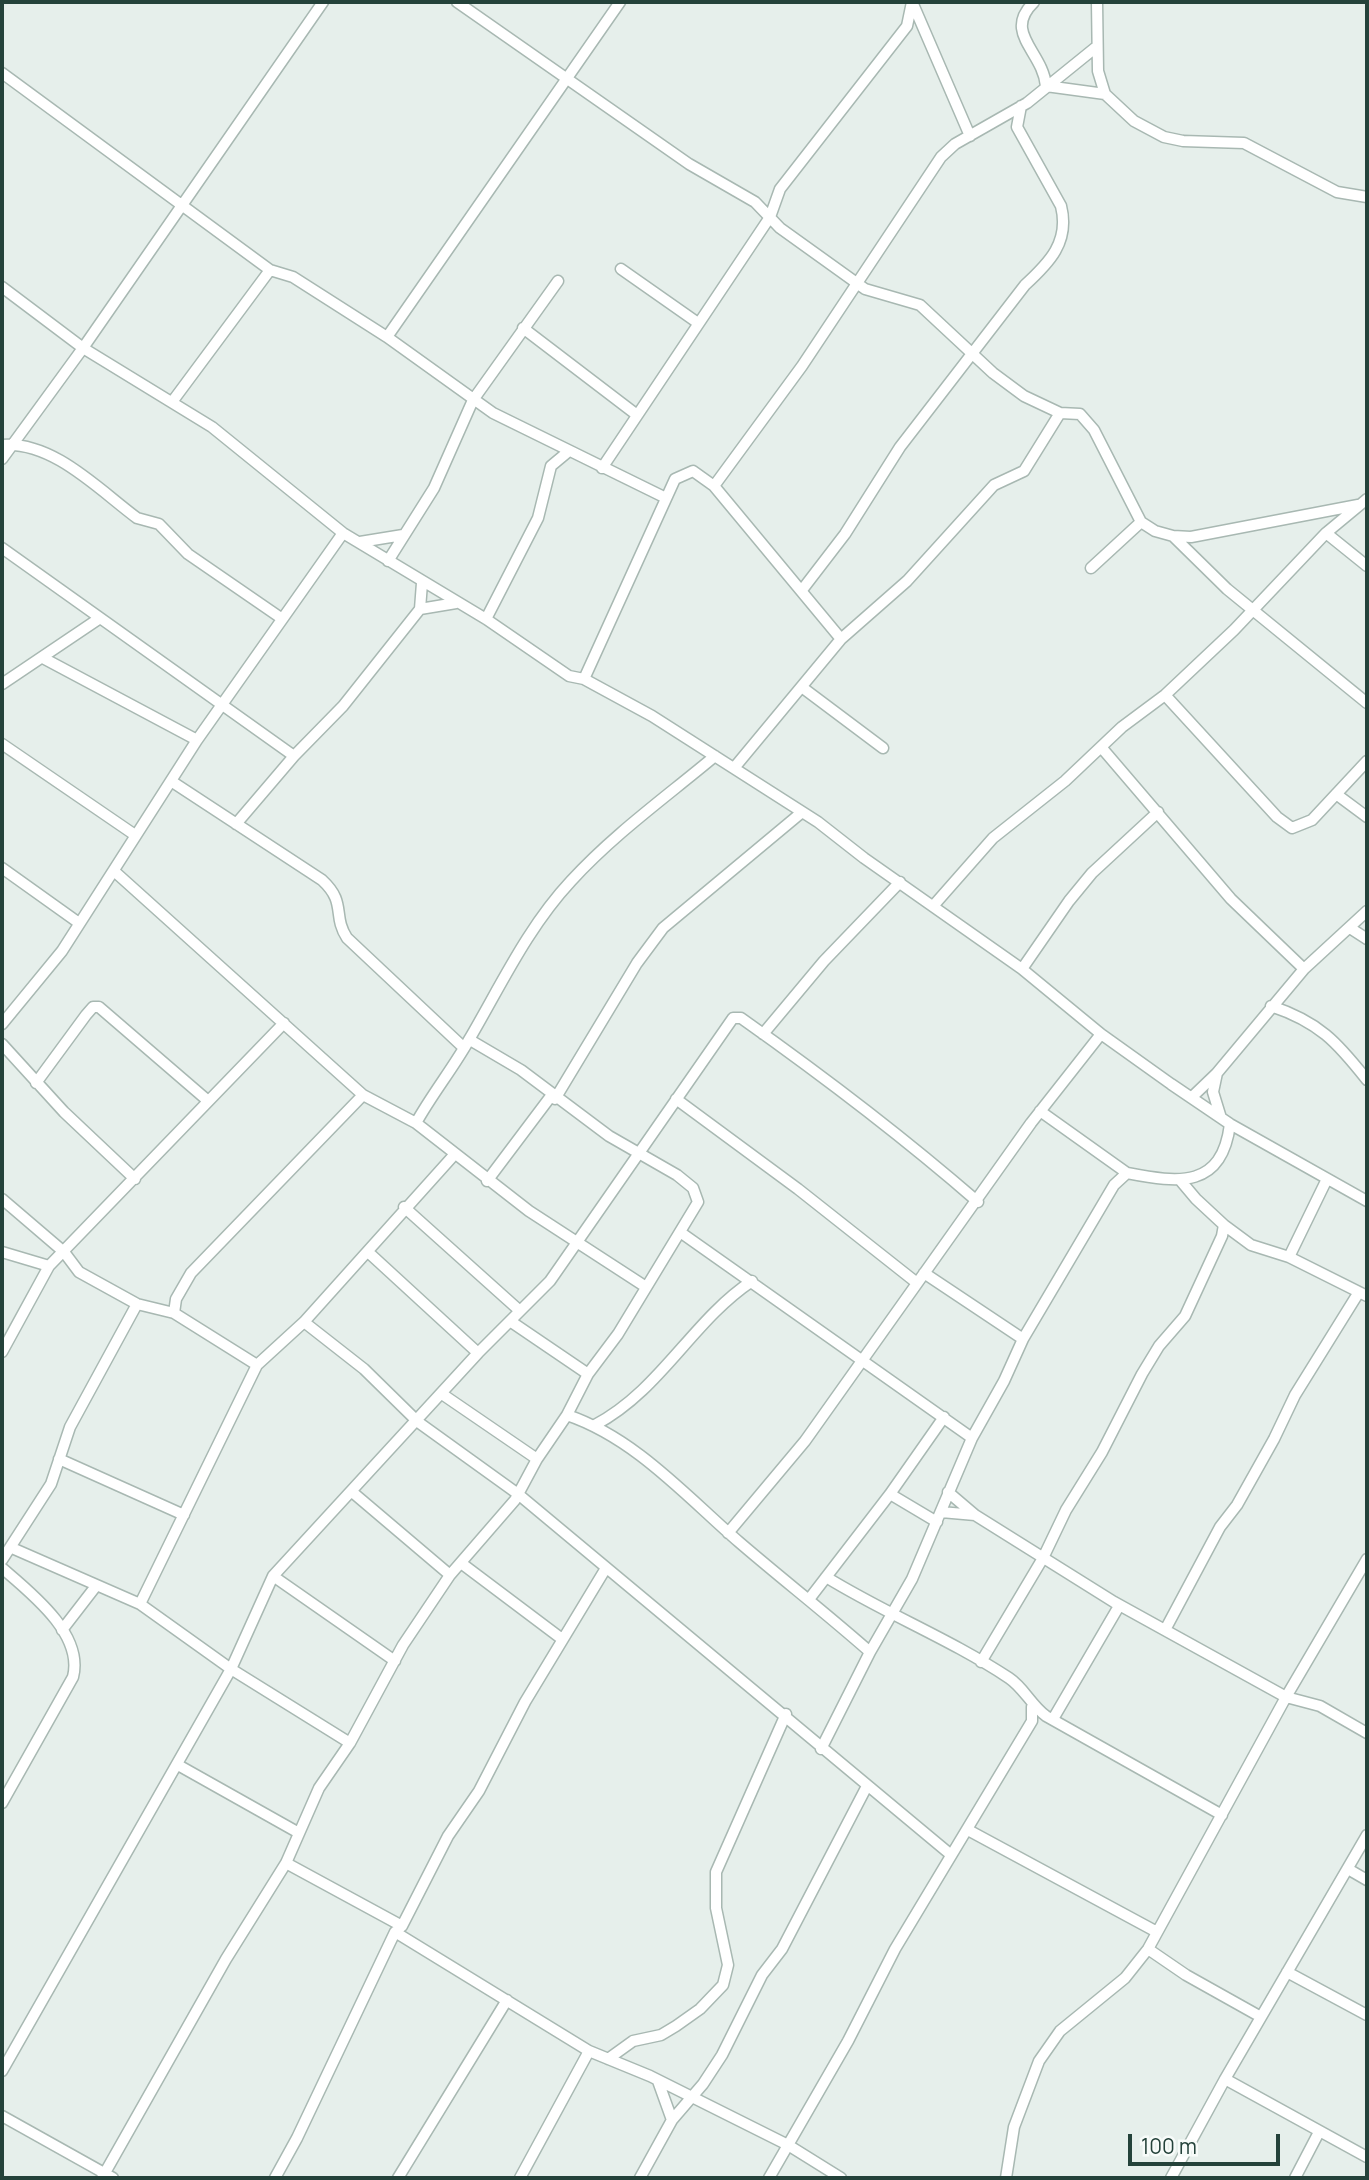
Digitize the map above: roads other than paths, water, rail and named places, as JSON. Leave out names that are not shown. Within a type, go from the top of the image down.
[{"type":"street","points":[[2,459],[7,445],[83,348],[323,2]]},
{"type":"street","points":[[457,2],[689,164],[755,202],[780,228],[858,285],[920,305],[1024,396],[1060,413],[1080,414],[1086,419],[1141,522],[1155,531],[1173,537],[1191,537],[1365,502]]},
{"type":"street","points":[[387,337],[620,2]]},
{"type":"street","points":[[1034,2],[1022,17],[1021,31],[1045,71],[1046,86]]},
{"type":"street","points":[[1097,2],[1095,48],[1105,94],[1134,121],[1164,137],[1183,141],[1244,143],[1337,192],[1367,197]]},
{"type":"street","points":[[912,3],[970,136]]},
{"type":"street","points":[[602,468],[770,217],[780,189],[907,26],[912,3]]},
{"type":"street","points":[[714,486],[858,285],[935,165],[955,144],[1021,106],[1070,71],[1095,48]]},
{"type":"street","points":[[2,73],[270,270],[293,277],[387,337],[474,400],[569,452],[666,498]]},
{"type":"street","points":[[1046,86],[1105,94]]},
{"type":"street","points":[[802,590],[845,534],[900,447],[1025,285],[1047,264],[1061,241],[1063,228],[1060,206],[1017,127],[1021,106]]},
{"type":"street","points":[[998,120],[1017,127]]},
{"type":"street","points":[[173,402],[270,270]]},
{"type":"street","points":[[621,270],[698,323]]},
{"type":"street","points":[[388,561],[434,488],[474,400],[558,281]]},
{"type":"street","points":[[2,287],[83,348],[173,402],[249,454],[343,533],[422,583],[486,619],[569,676],[583,679],[652,716],[818,822],[1022,969],[1101,1034],[1226,1121],[1367,1201]]},
{"type":"street","points":[[523,328],[637,415]]},
{"type":"street","points":[[734,768],[841,639],[873,614],[907,581],[994,485],[1024,471],[1060,413]]},
{"type":"street","points":[[7,445],[35,447],[137,518],[159,524],[188,554],[281,618]]},
{"type":"street","points":[[486,619],[538,518],[551,466],[569,452]]},
{"type":"street","points":[[583,679],[666,498],[675,480],[685,472],[693,471],[714,486],[841,639]]},
{"type":"street","points":[[934,905],[993,838],[1066,781],[1101,747],[1165,695],[1254,610],[1326,533],[1365,502]]},
{"type":"street","points":[[1091,568],[1141,522]]},
{"type":"street","points":[[2,1024],[47,970],[197,740],[343,533]]},
{"type":"street","points":[[1326,533],[1367,566]]},
{"type":"street","points":[[360,542],[403,536]]},
{"type":"street","points":[[1173,537],[1254,610],[1367,703]]},
{"type":"street","points":[[4,555],[223,703],[294,756]]},
{"type":"street","points":[[236,824],[294,756],[343,706],[420,609],[422,583]]},
{"type":"street","points":[[420,609],[456,603]]},
{"type":"street","points":[[2,684],[100,618]]},
{"type":"street","points":[[43,658],[197,740]]},
{"type":"street","points":[[803,688],[883,748]]},
{"type":"street","points":[[1165,695],[1277,817],[1292,828],[1312,820],[1367,761]]},
{"type":"street","points":[[2,744],[135,835]]},
{"type":"street","points":[[1101,747],[1231,899],[1304,969]]},
{"type":"street","points":[[416,1123],[529,936],[565,888],[625,829],[715,756]]},
{"type":"street","points":[[2,2116],[107,2177],[226,1959],[286,1863],[319,1788],[350,1743],[395,1661],[450,1575],[518,1494],[589,1374],[698,1202],[698,1194],[677,1175],[609,1136],[553,1097],[521,1070],[466,1043],[347,938],[339,921],[334,891],[171,781]]},
{"type":"street","points":[[1336,794],[1367,817]]},
{"type":"street","points":[[1022,969],[1092,873],[1158,812]]},
{"type":"street","points":[[487,1181],[553,1097],[636,963],[663,928],[801,813]]},
{"type":"street","points":[[2,868],[79,923]]},
{"type":"street","points":[[114,871],[363,1095],[391,1113],[416,1123],[487,1181],[646,1287]]},
{"type":"street","points":[[763,1034],[816,970],[900,882]]},
{"type":"street","points":[[1192,1097],[1217,1073],[1304,969],[1367,911]]},
{"type":"street","points":[[1350,928],[1367,939]]},
{"type":"street","points":[[1271,1006],[1310,1021],[1330,1036],[1367,1080]]},
{"type":"street","points":[[36,1083],[93,1007],[99,1007],[207,1100]]},
{"type":"street","points":[[2,2071],[231,1669],[273,1576],[418,1422],[478,1353],[550,1280],[733,1018],[741,1018],[862,1104],[978,1202]]},
{"type":"street","points":[[2,1352],[49,1266],[284,1023]]},
{"type":"street","points":[[728,1533],[805,1441],[924,1273],[978,1202],[1040,1111],[1101,1034]]},
{"type":"street","points":[[2,1044],[36,1083],[135,1179]]},
{"type":"street","points":[[1040,1111],[1127,1173],[1180,1180],[1199,1177],[1214,1166],[1228,1143],[1226,1121],[1213,1092],[1217,1073]]},
{"type":"street","points":[[174,1313],[176,1299],[191,1273],[363,1095]]},
{"type":"street","points":[[676,1100],[798,1189],[917,1283]]},
{"type":"street","points":[[140,1604],[257,1365],[304,1322],[454,1154]]},
{"type":"street","points":[[1109,1161],[1114,1185]]},
{"type":"street","points":[[821,1749],[833,1732],[870,1652],[895,1613],[972,1437],[1004,1381],[1023,1339],[1114,1185],[1127,1173]]},
{"type":"street","points":[[1196,1199],[1199,1177]]},
{"type":"street","points":[[1289,1257],[1327,1179]]},
{"type":"street","points":[[1166,1630],[1220,1527],[1263,1459],[1295,1395],[1363,1294],[1289,1257],[1251,1245],[1224,1225],[1180,1180]]},
{"type":"street","points":[[2,1199],[64,1252],[79,1272],[137,1304],[174,1313],[257,1365]]},
{"type":"street","points":[[404,1207],[520,1311]]},
{"type":"street","points":[[981,1662],[1043,1558],[1054,1531],[1102,1452],[1142,1374],[1159,1346],[1185,1316],[1222,1236],[1224,1225]]},
{"type":"street","points":[[680,1232],[972,1437]]},
{"type":"street","points":[[2,1252],[49,1266]]},
{"type":"street","points":[[368,1252],[478,1353]]},
{"type":"street","points":[[924,1273],[1023,1339]]},
{"type":"street","points":[[595,1425],[633,1401],[684,1349],[705,1320],[726,1298],[752,1281]]},
{"type":"street","points":[[2,1560],[51,1484],[70,1427],[137,1304]]},
{"type":"street","points":[[510,1321],[589,1374]]},
{"type":"street","points":[[304,1322],[364,1369],[418,1422],[518,1494],[786,1714],[821,1749],[950,1854]]},
{"type":"street","points":[[442,1394],[537,1459]]},
{"type":"street","points":[[567,1415],[595,1425],[621,1440],[728,1533],[810,1598],[870,1652]]},
{"type":"street","points":[[810,1598],[890,1494],[943,1416]]},
{"type":"street","points":[[59,1459],[184,1515]]},
{"type":"street","points":[[351,1492],[450,1575]]},
{"type":"street","points":[[948,1492],[975,1515],[1119,1606],[1286,1697],[1320,1706],[1367,1734]]},
{"type":"street","points":[[890,1494],[939,1517],[975,1515]]},
{"type":"street","points":[[12,1548],[140,1604],[231,1669],[350,1743]]},
{"type":"street","points":[[1006,2178],[1014,2127],[1040,2061],[1059,2031],[1125,1978],[1148,1949],[1286,1697],[1367,1559]]},
{"type":"street","points":[[461,1563],[562,1639]]},
{"type":"street","points":[[2,1568],[41,1603],[62,1630],[74,1656],[73,1677],[2,1803]]},
{"type":"street","points":[[275,2178],[398,1929],[448,1836],[479,1791],[562,1639],[606,1568]]},
{"type":"street","points":[[273,1576],[395,1661]]},
{"type":"street","points":[[826,1577],[881,1610],[895,1613],[1016,1683],[1032,1707],[1222,1815]]},
{"type":"street","points":[[62,1630],[96,1586]]},
{"type":"street","points":[[1032,1721],[1050,1717],[1119,1606]]},
{"type":"street","points":[[769,2178],[950,1854],[968,1830],[1032,1721],[1032,1707]]},
{"type":"street","points":[[608,2059],[633,2041],[661,2035],[676,2026],[700,2009],[723,1984],[727,1957],[716,1909],[716,1872],[786,1714]]},
{"type":"street","points":[[178,1765],[299,1833]]},
{"type":"street","points":[[640,2178],[672,2120],[692,2098],[737,2029],[762,1975],[782,1949],[867,1786]]},
{"type":"street","points":[[968,1830],[1157,1932]]},
{"type":"street","points":[[1171,2178],[1225,2079],[1367,1835]]},
{"type":"street","points":[[286,1863],[398,1929],[589,2051],[658,2081],[788,2145],[841,2178]]},
{"type":"street","points":[[1348,1869],[1367,1880]]},
{"type":"street","points":[[1148,1949],[1186,1976],[1261,2017]]},
{"type":"street","points":[[1287,1972],[1367,2015]]},
{"type":"street","points":[[398,2178],[508,2000]]},
{"type":"street","points":[[520,2178],[589,2051]]},
{"type":"street","points":[[1225,2079],[1367,2157]]},
{"type":"street","points":[[658,2081],[672,2120]]},
{"type":"street","points":[[1294,2178],[1319,2132]]}]
